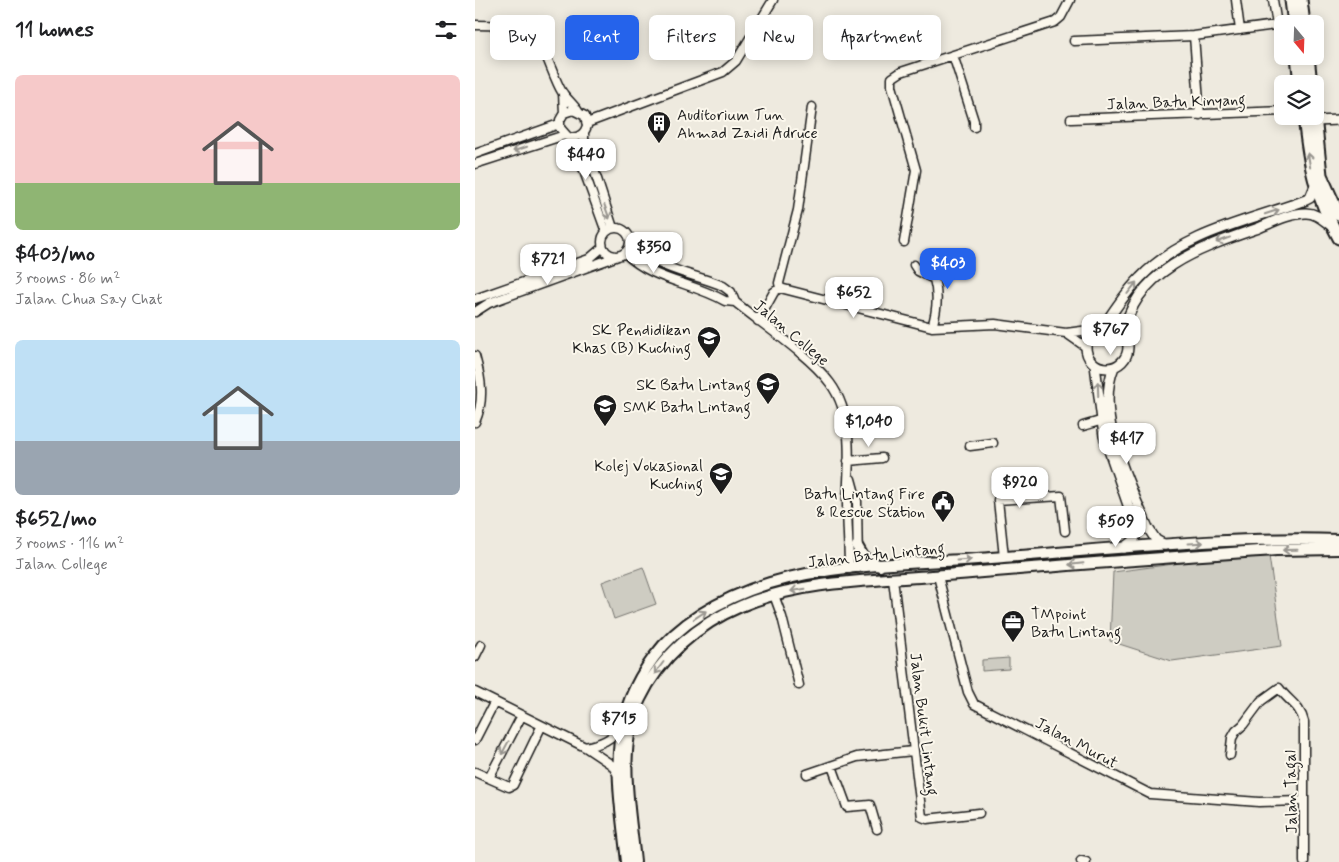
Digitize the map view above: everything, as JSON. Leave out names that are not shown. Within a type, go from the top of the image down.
[{"type":"main road","points":[[1290,15],[1291,0]]},
{"type":"main road","points":[[1294,15],[1301,0]]},
{"type":"main road","points":[[1305,125],[1315,186],[1322,207],[1339,238]]},
{"type":"main road","points":[[1316,125],[1321,175],[1339,215]]},
{"type":"main road","name":"Jalan Batu Lintang","points":[[627,862],[618,775],[619,736],[631,695],[653,658],[679,630],[701,613],[723,601],[790,578],[881,567],[1165,545],[1286,539],[1339,540]]},
{"type":"main road","points":[[857,546],[864,558],[881,567]]},
{"type":"main road","name":"Jalan Batu Lintang","points":[[635,862],[626,779],[628,736],[640,699],[659,667],[688,638],[721,616],[741,606],[774,595],[817,587],[893,578],[1199,555],[1276,550],[1339,549]]},
{"type":"main road","points":[[817,587],[854,571],[881,580]]},
{"type":"street","points":[[587,122],[723,72],[732,65],[773,0]]},
{"type":"street","points":[[904,242],[916,170],[892,86],[892,78],[901,72],[1055,22],[1061,17],[1070,0]]},
{"type":"street","points":[[1236,0],[1240,30]]},
{"type":"street","points":[[1273,0],[1283,15]]},
{"type":"street","points":[[475,25],[525,26],[529,29],[544,53],[563,93],[587,122],[584,139],[613,228]]},
{"type":"street","points":[[1074,42],[1194,36],[1274,26]]},
{"type":"street","points":[[1194,36],[1200,115]]},
{"type":"street","points":[[953,55],[975,121],[974,127]]},
{"type":"street","points":[[475,154],[559,124],[564,113],[563,93]]},
{"type":"street","points":[[780,288],[779,283],[798,210],[812,107]]},
{"type":"street","name":"Jalan Batu Kinyang","points":[[1071,119],[1274,111]]},
{"type":"street","points":[[564,113],[612,112]]},
{"type":"street","points":[[1324,119],[1339,120]]},
{"type":"street","points":[[559,124],[568,136],[606,232]]},
{"type":"street","points":[[475,164],[568,136],[579,136],[585,132]]},
{"type":"street","points":[[1122,548],[1134,540],[1137,531],[1100,421],[1095,365],[1087,354],[1088,340],[1100,328],[1141,276],[1173,251],[1202,235],[1306,200],[1310,198],[1315,186]]},
{"type":"street","points":[[1095,365],[1104,368],[1121,364],[1128,351],[1125,335],[1127,318],[1140,296],[1164,272],[1197,251],[1296,214],[1315,214],[1333,227]]},
{"type":"street","points":[[475,312],[489,303],[621,254],[630,246],[630,238],[623,229],[613,228],[606,232],[602,239],[603,247],[611,255],[621,254],[654,274],[725,301],[735,302]]},
{"type":"street","name":"Jalan College","points":[[630,238],[637,249],[648,259],[723,286],[731,292],[735,302],[810,362],[830,382],[845,414],[849,472],[847,501],[854,571]]},
{"type":"street","points":[[475,299],[589,259],[603,247]]},
{"type":"street","points":[[914,265],[918,270],[933,279],[936,287],[938,297],[932,327]]},
{"type":"street","points":[[758,321],[774,292],[780,288],[932,327],[995,324],[1066,333],[1114,327],[1125,335]]},
{"type":"street","points":[[1066,333],[1086,347]]},
{"type":"street","points":[[475,356],[482,390],[475,422]]},
{"type":"street","points":[[1114,367],[1109,380],[1107,396],[1113,434],[1148,528],[1156,540],[1165,545]]},
{"type":"street","points":[[1083,426],[1100,421]]},
{"type":"street","points":[[970,446],[993,443]]},
{"type":"street","points":[[848,461],[882,458]]},
{"type":"street","points":[[849,472],[857,501],[857,546],[854,571]]},
{"type":"street","points":[[1004,557],[997,500],[1061,496],[1065,531]]},
{"type":"street","points":[[847,501],[852,497],[857,501]]},
{"type":"street","name":"Jalan Murut","points":[[938,576],[968,692],[974,704],[1150,794],[1259,802],[1303,801]]},
{"type":"street","name":"Jalan Bukit Lintang","points":[[893,578],[922,817],[927,819],[979,813]]},
{"type":"street","points":[[774,595],[782,617],[799,685]]},
{"type":"street","points":[[475,657],[481,645]]},
{"type":"street","name":"Jalan Tagal","points":[[1230,755],[1232,738],[1236,731],[1243,725],[1261,701],[1279,688],[1288,700],[1300,708],[1304,722],[1304,862]]},
{"type":"street","points":[[475,692],[521,717],[585,747],[612,765],[618,775]]},
{"type":"street","points":[[475,740],[494,703]]},
{"type":"street","points":[[489,778],[521,717]]},
{"type":"street","points":[[585,747],[604,742],[616,734],[622,722]]},
{"type":"street","points":[[476,775],[489,778],[509,787],[513,785],[541,727]]},
{"type":"street","points":[[807,774],[857,757],[913,751]]},
{"type":"street","points":[[832,766],[847,807],[870,806],[877,829]]},
{"type":"street","points":[[1081,861],[1086,862]]},
{"type":"shaded area","points":[[1269,556],[1282,646],[1172,661],[1110,641],[1113,572],[1219,558]]},
{"type":"shaded area","points":[[643,567],[656,604],[614,619],[602,582]]},
{"type":"shaded area","points":[[1009,658],[1009,669],[982,671],[982,660]]},
{"type":"place","name":"Auditorium Tun Ahmad Zaidi Adruce","points":[[659,144]]},
{"type":"place","name":"SK Pendidikan Khas (B) Kuching","points":[[709,359]]},
{"type":"place","name":"SK Batu Lintang","points":[[768,405]]},
{"type":"place","name":"SMK Batu Lintang","points":[[605,427]]},
{"type":"place","name":"Kolej Vokasional Kuching","points":[[721,495]]},
{"type":"place","name":"Batu Lintang Fire & Rescue Station","points":[[943,523]]},
{"type":"place","name":"TMpoint Batu Lintang","points":[[1013,643]]}]
